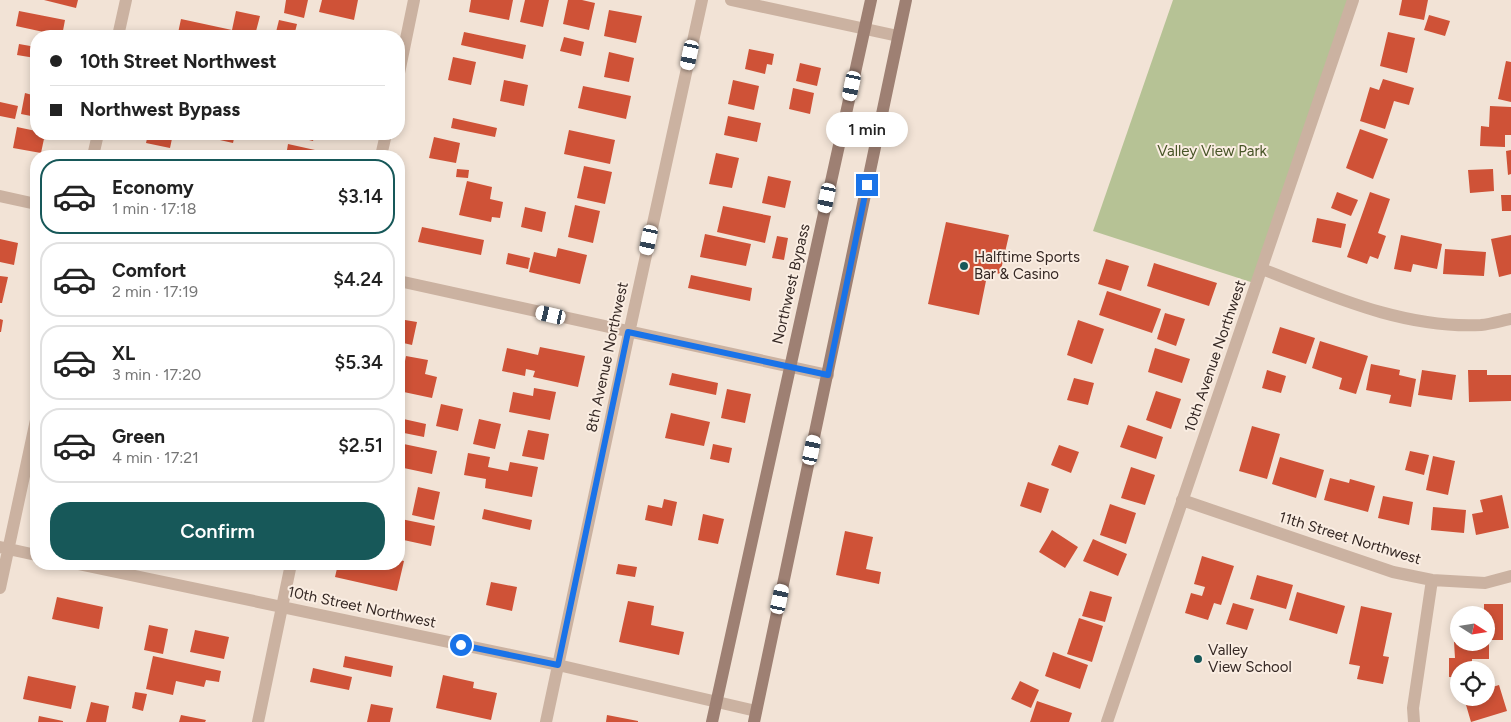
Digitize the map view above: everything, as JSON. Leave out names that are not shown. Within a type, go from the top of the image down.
[{"type":"main road","name":"Northwest Bypass","points":[[712,722],[871,0]]},
{"type":"main road","points":[[755,716],[906,0]]},
{"type":"street","points":[[119,30],[126,0]]},
{"type":"street","points":[[405,44],[414,0]]},
{"type":"street","name":"8th Avenue Northwest","points":[[546,722],[628,332],[702,0]]},
{"type":"street","points":[[731,0],[898,36]]},
{"type":"street","name":"10th Avenue Northwest","points":[[1107,722],[1353,0]]},
{"type":"street","points":[[0,196],[30,203]]},
{"type":"street","points":[[1262,270],[1371,310],[1423,322],[1481,325],[1511,320]]},
{"type":"street","points":[[405,282],[828,375]]},
{"type":"street","points":[[0,588],[4,548],[30,444]]},
{"type":"street","name":"11th Street Northwest","points":[[1182,500],[1393,572],[1432,580],[1485,583],[1511,576]]},
{"type":"street","points":[[4,548],[30,554]]},
{"type":"street","name":"10th Street Northwest","points":[[106,570],[558,665],[716,701],[755,716]]},
{"type":"street","points":[[258,722],[291,570]]},
{"type":"street","points":[[1414,722],[1413,708],[1432,580]]},
{"type":"green space","name":"Valley View Park","points":[[1173,0],[1353,0],[1257,284],[1093,231]]},
{"type":"building","points":[[44,0],[78,0],[76,8]]},
{"type":"building","points":[[286,0],[308,0],[304,18],[284,13]]},
{"type":"building","points":[[322,0],[358,0],[354,20],[319,12]]},
{"type":"building","points":[[471,0],[513,0],[509,20],[469,12]]},
{"type":"building","points":[[525,0],[549,0],[543,27],[520,22]]},
{"type":"building","points":[[568,0],[582,0],[595,3],[589,30],[563,24]]},
{"type":"building","points":[[1402,0],[1428,0],[1424,20],[1399,15]]},
{"type":"building","points":[[609,10],[642,16],[636,43],[604,36]]},
{"type":"building","points":[[19,11],[65,20],[63,30],[34,30],[16,26]]},
{"type":"building","points":[[236,11],[260,16],[256,30],[232,30]]},
{"type":"building","points":[[1429,15],[1450,21],[1445,36],[1424,30]]},
{"type":"building","points":[[181,19],[232,30],[179,30]]},
{"type":"building","points":[[279,20],[297,24],[296,30],[276,30]]},
{"type":"building","points":[[464,32],[526,45],[523,59],[461,45]]},
{"type":"building","points":[[1388,32],[1415,38],[1407,73],[1380,66]]},
{"type":"building","points":[[564,37],[584,42],[581,56],[560,51]]},
{"type":"building","points":[[19,44],[30,46],[30,57],[17,55]]},
{"type":"building","points":[[749,49],[774,54],[772,65],[767,64],[765,74],[745,69]]},
{"type":"building","points":[[609,52],[634,58],[629,82],[604,77]]},
{"type":"building","points":[[453,57],[476,62],[471,85],[448,80]]},
{"type":"building","points":[[1506,61],[1511,62],[1511,102],[1498,99]]},
{"type":"building","points":[[800,63],[821,68],[817,86],[796,81]]},
{"type":"building","points":[[1383,79],[1414,88],[1409,105],[1394,101],[1385,129],[1360,121],[1370,87],[1379,90]]},
{"type":"building","points":[[504,80],[528,85],[524,106],[500,101]]},
{"type":"building","points":[[733,80],[759,86],[754,110],[728,104]]},
{"type":"building","points":[[583,86],[631,96],[626,119],[578,108]]},
{"type":"building","points":[[793,88],[814,93],[810,114],[789,109]]},
{"type":"building","points":[[25,93],[30,94],[30,116],[21,114]]},
{"type":"building","points":[[0,102],[18,106],[15,119],[0,116]]},
{"type":"building","points":[[1490,106],[1511,107],[1511,135],[1505,135],[1505,147],[1480,146],[1481,126],[1489,127]]},
{"type":"building","points":[[728,116],[761,123],[757,142],[724,135]]},
{"type":"building","points":[[453,118],[497,128],[495,137],[451,128]]},
{"type":"building","points":[[17,127],[30,130],[30,140],[44,140],[42,150],[30,151],[13,148]]},
{"type":"building","points":[[1360,129],[1388,139],[1373,179],[1346,168]]},
{"type":"building","points":[[569,130],[615,140],[610,164],[564,154]]},
{"type":"building","points":[[434,137],[460,143],[456,163],[429,158]]},
{"type":"building","points":[[147,140],[172,140],[170,148],[146,143]]},
{"type":"building","points":[[220,140],[234,140],[233,143]]},
{"type":"building","points":[[288,144],[315,150],[287,150]]},
{"type":"building","points":[[1511,150],[1511,174],[1508,175],[1506,151]]},
{"type":"building","points":[[716,153],[739,158],[732,188],[709,184]]},
{"type":"building","points":[[584,166],[612,172],[605,204],[577,198]]},
{"type":"building","points":[[457,169],[469,170],[468,178],[456,177]]},
{"type":"building","points":[[1493,169],[1494,191],[1470,193],[1468,170]]},
{"type":"building","points":[[768,176],[791,181],[785,208],[762,203]]},
{"type":"building","points":[[467,181],[492,187],[490,199],[503,202],[500,218],[492,217],[491,222],[459,215]]},
{"type":"building","points":[[1337,192],[1358,200],[1351,216],[1331,208]]},
{"type":"building","points":[[1370,192],[1390,199],[1378,233],[1386,236],[1378,259],[1370,256],[1367,264],[1347,257]]},
{"type":"building","points":[[1501,195],[1511,195],[1511,211],[1502,211]]},
{"type":"building","points":[[575,205],[600,211],[593,243],[568,237]]},
{"type":"building","points":[[723,206],[771,216],[765,243],[717,232]]},
{"type":"building","points":[[525,207],[546,212],[542,232],[521,227]]},
{"type":"building","points":[[1317,218],[1346,224],[1341,248],[1312,242]]},
{"type":"building","points":[[946,222],[1009,235],[1000,274],[988,271],[979,315],[928,304]]},
{"type":"building","points":[[422,227],[484,240],[481,255],[418,242]]},
{"type":"building","points":[[705,234],[751,244],[746,266],[700,257]]},
{"type":"building","points":[[1401,235],[1442,244],[1437,269],[1413,264],[1411,272],[1394,269]]},
{"type":"building","points":[[1511,235],[1511,274],[1499,277],[1491,239]]},
{"type":"building","points":[[777,236],[788,238],[784,260],[772,258]]},
{"type":"building","points":[[0,239],[18,243],[14,265],[0,262]]},
{"type":"building","points":[[558,248],[587,255],[580,284],[529,272],[534,252],[556,257]]},
{"type":"building","points":[[1445,249],[1486,252],[1484,276],[1443,274]]},
{"type":"building","points":[[508,253],[530,258],[528,269],[506,264]]},
{"type":"building","points":[[1106,259],[1129,266],[1121,291],[1098,284]]},
{"type":"building","points":[[1154,263],[1217,283],[1209,306],[1147,286]]},
{"type":"building","points":[[691,275],[752,288],[750,301],[688,288]]},
{"type":"building","points":[[0,276],[8,277],[2,303],[0,303]]},
{"type":"building","points":[[1107,291],[1161,309],[1152,333],[1099,315]]},
{"type":"building","points":[[1165,313],[1185,319],[1176,346],[1157,339]]},
{"type":"building","points":[[0,319],[3,320],[1,332],[0,332]]},
{"type":"building","points":[[405,320],[417,322],[412,345],[405,343]]},
{"type":"building","points":[[1078,320],[1104,329],[1092,364],[1067,355]]},
{"type":"building","points":[[1280,327],[1315,338],[1306,364],[1272,353]]},
{"type":"building","points":[[1320,341],[1368,356],[1356,394],[1339,389],[1342,378],[1312,368]]},
{"type":"building","points":[[540,347],[585,356],[578,387],[533,377],[535,371],[526,369],[525,376],[502,371],[507,348],[538,355]]},
{"type":"building","points":[[1155,348],[1190,359],[1182,383],[1148,372]]},
{"type":"building","points":[[406,356],[428,360],[425,374],[437,377],[432,398],[405,392]]},
{"type":"building","points":[[1371,364],[1400,370],[1399,375],[1416,379],[1411,407],[1389,403],[1391,395],[1366,390]]},
{"type":"building","points":[[1267,370],[1286,376],[1281,393],[1262,388]]},
{"type":"building","points":[[1422,370],[1456,375],[1452,400],[1418,395]]},
{"type":"building","points":[[1468,370],[1487,370],[1487,375],[1511,375],[1511,401],[1469,402]]},
{"type":"building","points":[[672,373],[718,383],[716,395],[669,385]]},
{"type":"building","points":[[1074,378],[1094,383],[1088,405],[1067,400]]},
{"type":"building","points":[[534,388],[556,392],[550,420],[509,412],[513,392],[533,396]]},
{"type":"building","points":[[727,389],[751,394],[745,423],[721,418]]},
{"type":"building","points":[[1156,391],[1181,399],[1171,429],[1146,420]]},
{"type":"building","points":[[441,404],[463,409],[458,431],[436,426]]},
{"type":"building","points":[[671,413],[710,422],[704,446],[665,438]]},
{"type":"building","points":[[405,419],[426,424],[424,437],[405,433]]},
{"type":"building","points":[[479,419],[501,424],[495,449],[473,444]]},
{"type":"building","points":[[1128,425],[1163,437],[1156,459],[1120,447]]},
{"type":"building","points":[[1252,426],[1280,434],[1267,479],[1239,471]]},
{"type":"building","points":[[528,430],[549,434],[544,460],[522,456]]},
{"type":"building","points":[[405,444],[437,451],[432,474],[405,468]]},
{"type":"building","points":[[713,444],[732,448],[729,463],[710,459]]},
{"type":"building","points":[[1059,445],[1079,452],[1071,473],[1051,465]]},
{"type":"building","points":[[1410,451],[1429,455],[1424,475],[1405,470]]},
{"type":"building","points":[[468,453],[490,457],[488,467],[508,471],[510,462],[538,467],[532,497],[485,488],[486,479],[464,475]]},
{"type":"building","points":[[1433,456],[1455,461],[1448,495],[1426,490]]},
{"type":"building","points":[[1280,457],[1324,470],[1316,498],[1272,484]]},
{"type":"building","points":[[1131,467],[1155,475],[1145,505],[1121,498]]},
{"type":"building","points":[[1330,478],[1349,483],[1350,479],[1375,486],[1368,512],[1324,500]]},
{"type":"building","points":[[1028,482],[1049,489],[1041,513],[1020,506]]},
{"type":"building","points":[[418,487],[440,492],[434,520],[412,515]]},
{"type":"building","points":[[1502,495],[1509,528],[1476,535],[1472,514],[1483,512],[1480,500]]},
{"type":"building","points":[[1383,496],[1413,502],[1409,525],[1378,518]]},
{"type":"building","points":[[664,499],[677,502],[672,526],[645,520],[648,505],[662,508]]},
{"type":"building","points":[[1110,504],[1136,513],[1126,544],[1100,535]]},
{"type":"building","points":[[1433,507],[1466,510],[1464,533],[1431,530]]},
{"type":"building","points":[[484,509],[532,520],[530,530],[482,519]]},
{"type":"building","points":[[703,514],[724,519],[718,544],[698,540]]},
{"type":"building","points":[[405,520],[435,526],[431,546],[405,540]]},
{"type":"building","points":[[1052,530],[1078,547],[1065,568],[1039,552]]},
{"type":"building","points":[[845,531],[873,537],[866,569],[881,572],[879,584],[836,575]]},
{"type":"building","points":[[1093,539],[1127,554],[1118,576],[1083,561]]},
{"type":"building","points":[[1202,556],[1234,566],[1221,605],[1214,603],[1208,620],[1185,613],[1191,593],[1202,596],[1205,587],[1194,584]]},
{"type":"building","points":[[618,564],[637,567],[635,577],[616,574]]},
{"type":"building","points":[[337,570],[402,570],[397,591],[335,577]]},
{"type":"building","points":[[1257,575],[1293,585],[1286,609],[1250,599]]},
{"type":"building","points":[[491,582],[517,587],[512,611],[486,605]]},
{"type":"building","points":[[1090,591],[1112,597],[1105,622],[1082,616]]},
{"type":"building","points":[[1297,592],[1345,606],[1337,634],[1289,620]]},
{"type":"building","points":[[57,597],[103,607],[99,629],[52,619]]},
{"type":"building","points":[[628,601],[654,606],[651,625],[684,632],[679,655],[619,642]]},
{"type":"building","points":[[1233,603],[1254,609],[1247,630],[1226,624]]},
{"type":"building","points":[[1484,604],[1503,604],[1503,640],[1495,640],[1495,606],[1484,606]]},
{"type":"building","points":[[1361,606],[1392,613],[1383,656],[1389,657],[1383,684],[1357,679],[1360,666],[1349,664]]},
{"type":"building","points":[[1079,618],[1103,626],[1092,662],[1067,654]]},
{"type":"building","points":[[149,625],[168,629],[163,654],[144,650]]},
{"type":"building","points":[[195,630],[229,637],[224,659],[190,652]]},
{"type":"building","points":[[1455,651],[1489,651],[1489,659],[1450,661],[1449,677],[1449,658],[1455,658]]},
{"type":"building","points":[[1053,652],[1088,665],[1080,689],[1045,676]]},
{"type":"building","points":[[153,656],[221,671],[219,682],[206,680],[204,687],[176,681],[173,695],[146,689]]},
{"type":"building","points":[[345,656],[393,666],[391,677],[343,667]]},
{"type":"building","points":[[313,668],[352,677],[349,690],[310,682]]},
{"type":"building","points":[[443,675],[474,682],[473,688],[497,693],[491,720],[436,708]]},
{"type":"building","points":[[28,676],[76,686],[71,709],[23,699]]},
{"type":"building","points":[[1020,681],[1039,690],[1031,708],[1011,699]]},
{"type":"building","points":[[1499,685],[1507,711],[1471,722],[1466,706],[1495,706],[1495,686]]},
{"type":"building","points":[[135,692],[147,694],[143,711],[132,708]]},
{"type":"building","points":[[1037,701],[1072,713],[1069,722],[1030,722]]},
{"type":"building","points":[[91,702],[109,706],[106,722],[86,722]]},
{"type":"building","points":[[371,704],[393,708],[390,722],[367,722]]},
{"type":"building","points":[[181,715],[206,720],[205,722],[179,722]]},
{"type":"building","points":[[607,715],[638,721],[638,722],[606,722]]},
{"type":"building","points":[[39,716],[63,721],[63,722],[38,722]]},
{"type":"place","name":"Halftime Sports Bar & Casino","points":[[964,266]]},
{"type":"place","name":"Valley View School","points":[[1198,659]]},
{"type":"route","points":[[461,645],[558,665],[628,332],[828,375],[867,185]]}]
